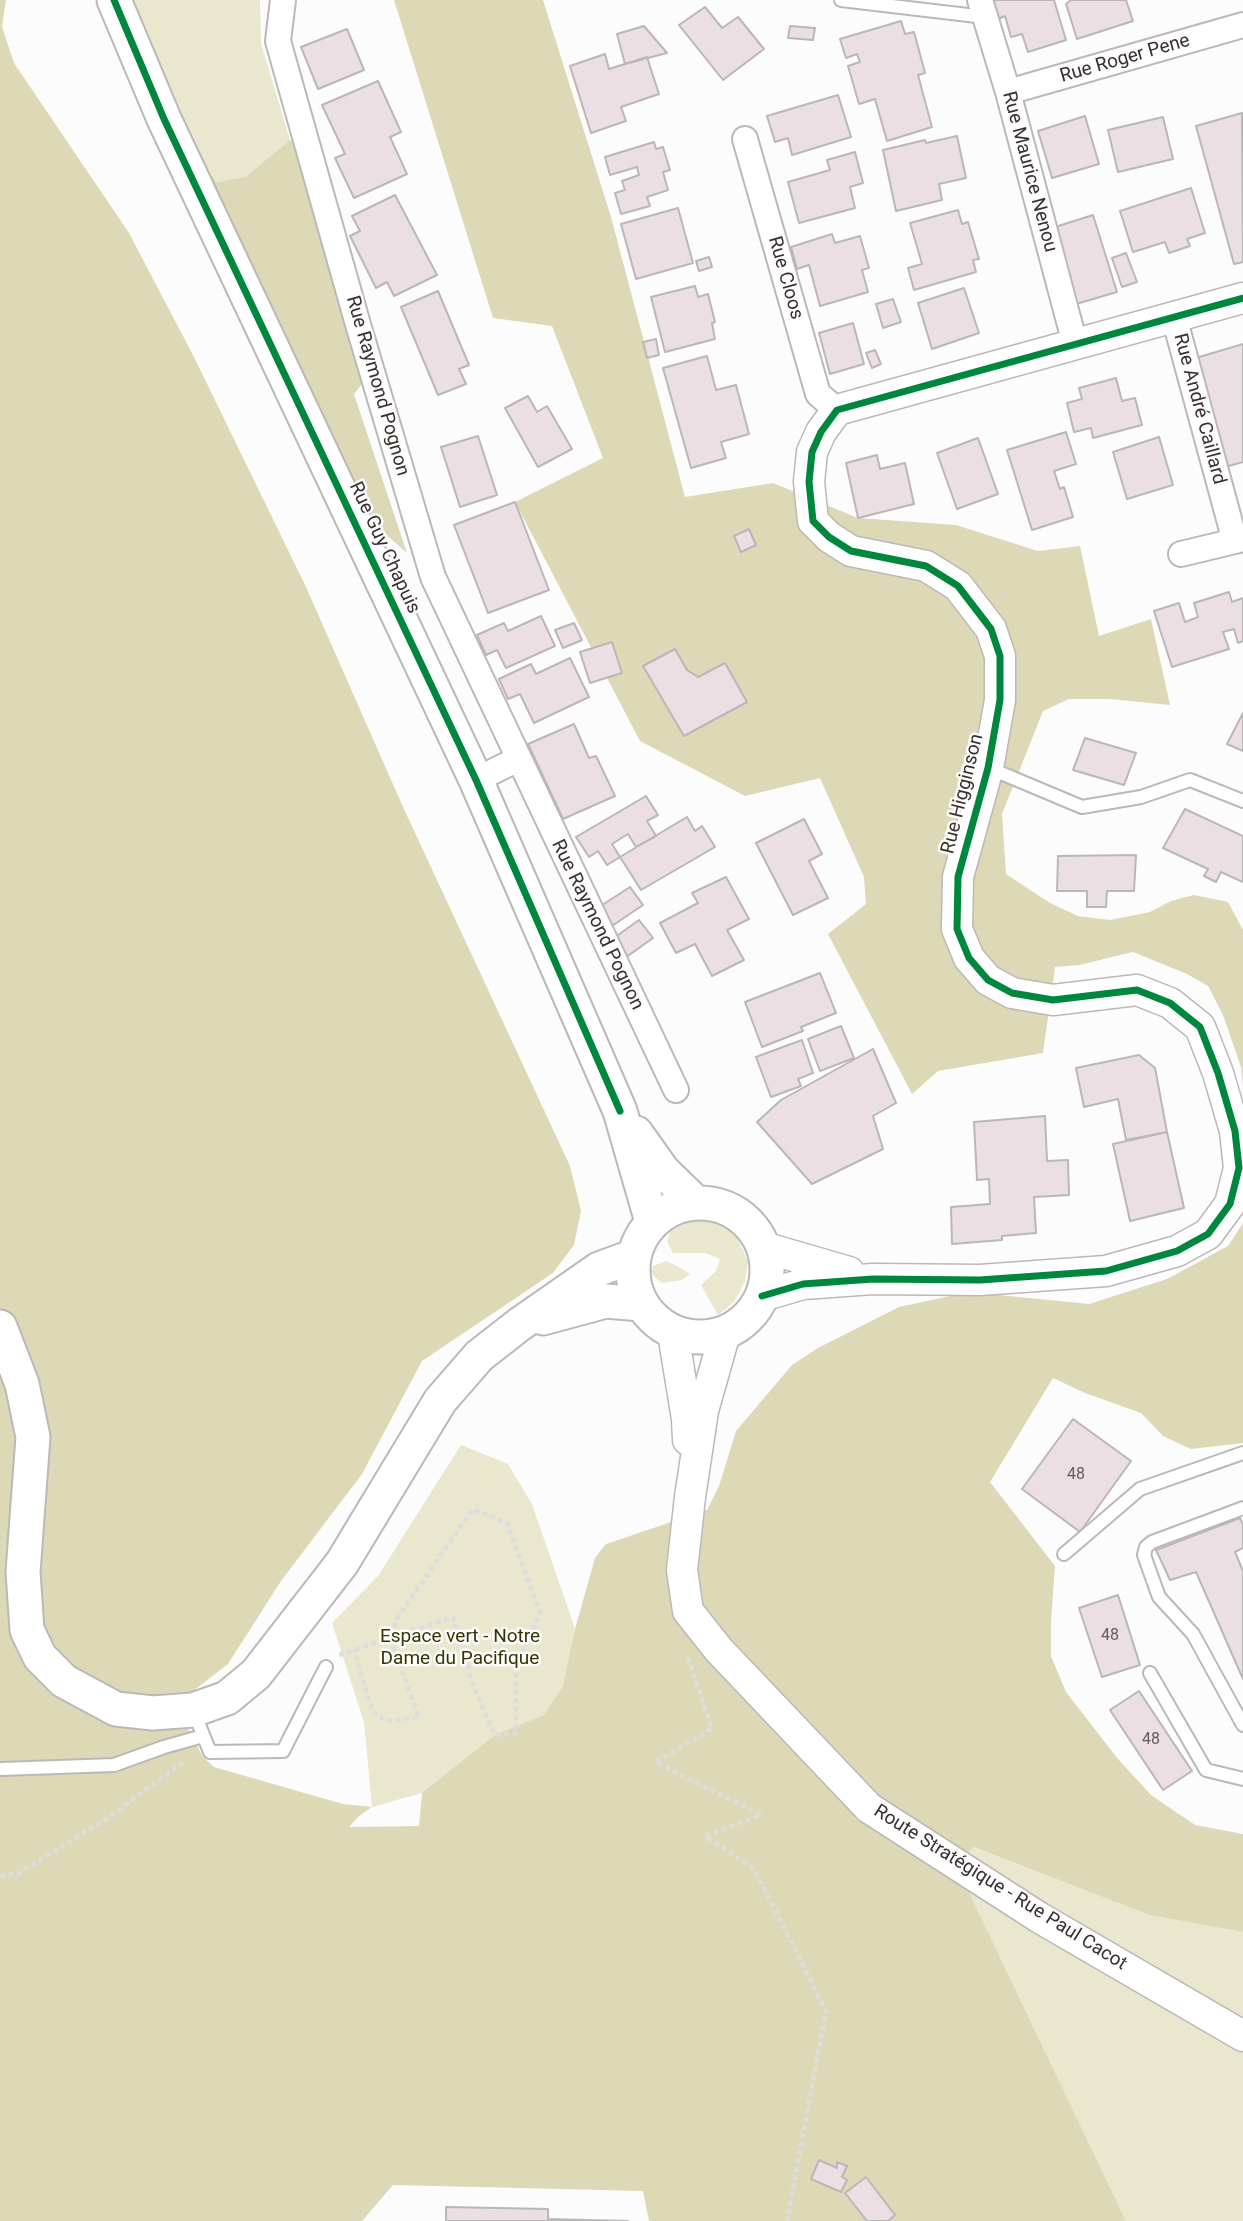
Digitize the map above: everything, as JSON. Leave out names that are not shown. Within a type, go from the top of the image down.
[{"type":"main road","name":"Rue Guy Chapuis","points":[[114,0],[164,120],[476,780],[620,1111],[652,1222]]},
{"type":"main road","name":"Rue Guy Chapuis","points":[[620,1111],[663,1171],[696,1203]]},
{"type":"main road","points":[[696,1203],[717,1205],[737,1214],[753,1228],[763,1247],[767,1263],[762,1296],[753,1312],[741,1324],[725,1333],[708,1337],[673,1333],[655,1321],[641,1304],[633,1281],[634,1256],[640,1238],[652,1222],[680,1205],[696,1203]]},
{"type":"main road","points":[[0,1327],[22,1384],[33,1437],[23,1572],[27,1630],[40,1657],[64,1681],[116,1709],[153,1713],[198,1723],[257,1674],[342,1563],[440,1401],[479,1356],[599,1269],[634,1256]]},
{"type":"main road","points":[[520,1324],[607,1301],[641,1304]]},
{"type":"street","name":"Rue Raymond Pognon","points":[[283,0],[278,41],[433,577],[676,1090]]},
{"type":"street","name":"Rue Maurice Nenou","points":[[983,8],[1075,344]]},
{"type":"street","name":"Rue Roger Pene","points":[[1007,92],[1243,25]]},
{"type":"street","name":"Rue Cloos","points":[[745,139],[818,394],[837,410]]},
{"type":"street","points":[[837,410],[1243,298]]},
{"type":"street","name":"Rue André Caillard","points":[[1174,317],[1239,540],[1181,554]]},
{"type":"street","name":"Rue Higginson","points":[[762,1296],[803,1284],[873,1279],[980,1280],[1106,1271],[1177,1251],[1208,1234],[1230,1204],[1239,1168],[1235,1131],[1218,1073],[1200,1027],[1170,1003],[1137,990],[1053,1000],[1012,993],[988,980],[968,958],[957,929],[958,877],[988,768],[1000,700],[1000,656],[991,629],[958,586],[926,566],[851,551],[829,537],[813,521],[809,481],[812,452],[821,432],[837,410]]},
{"type":"street","points":[[476,780],[518,759]]},
{"type":"street","name":"Rue Higginson","points":[[763,1247],[873,1279]]},
{"type":"street","name":"Route Stratégique - Rue Paul Cacot","points":[[673,1333],[687,1419],[690,1497]]},
{"type":"street","name":"Route Stratégique - Rue Paul Cacot","points":[[725,1333],[703,1411],[690,1497],[682,1570],[688,1611],[718,1649],[869,1808],[1040,1917],[1243,2036]]},
{"type":"lane","points":[[841,0],[983,8]]},
{"type":"lane","points":[[988,768],[1082,807],[1141,797],[1190,780],[1243,801]]},
{"type":"lane","points":[[1065,1554],[1140,1489],[1243,1453]]},
{"type":"lane","points":[[1243,1508],[1152,1542],[1146,1547],[1144,1555],[1159,1597],[1193,1634],[1243,1725]]},
{"type":"lane","points":[[2,1769],[114,1765],[164,1747],[198,1723],[210,1752],[283,1751],[326,1667]]},
{"type":"lane","points":[[1150,1673],[1206,1770],[1243,1779]]},
{"type":"path","points":[[326,1667],[335,1656],[390,1638],[453,1616],[473,1686],[495,1735],[516,1734],[516,1668],[540,1613],[507,1523],[473,1509],[398,1617],[390,1638],[419,1717],[386,1721],[372,1711],[354,1650]]},
{"type":"path","points":[[687,1655],[712,1729],[655,1762],[761,1815],[705,1836],[755,1870],[826,2011],[787,2221]]},
{"type":"path","points":[[0,1876],[19,1873],[106,1819],[179,1767],[198,1723]]},
{"type":"green space","points":[[114,0],[260,0],[261,43],[290,140],[245,177],[217,182],[164,119]]},
{"type":"green space","points":[[711,1221],[727,1227],[737,1238],[748,1261],[745,1281],[734,1302],[718,1315],[701,1285],[716,1271],[720,1259],[705,1253],[673,1253],[667,1241],[673,1225]]},
{"type":"green space","points":[[666,1261],[690,1274],[682,1280],[662,1283],[650,1273],[653,1266]]},
{"type":"green space","name":"Espace vert - Notre Dame du Pacifique","points":[[461,1445],[508,1464],[532,1504],[575,1629],[564,1686],[532,1733],[422,1793],[372,1807],[364,1722],[332,1623],[378,1576]]},
{"type":"green space","points":[[972,1847],[1149,1915],[1243,1932],[1243,2221],[1126,2221],[956,1865]]},
{"type":"shaded area","points":[[0,0],[6,0],[2,27],[14,63],[129,233],[194,357],[306,587],[403,807],[570,1166],[581,1211],[574,1245],[553,1273],[422,1361],[362,1474],[281,1581],[228,1664],[188,1695],[187,1726],[203,1757],[214,1767],[343,1804],[372,1807],[349,1827],[419,1826],[422,1793],[495,1735],[544,1715],[563,1686],[575,1629],[595,1558],[606,1544],[707,1510],[719,1486],[736,1431],[792,1365],[818,1348],[899,1307],[969,1292],[1089,1304],[1167,1279],[1228,1246],[1243,1223],[1243,1443],[1191,1449],[1163,1436],[1141,1413],[1085,1393],[1053,1378],[990,1482],[1055,1566],[1051,1656],[1066,1692],[1118,1759],[1151,1795],[1195,1825],[1243,1834],[1243,1932],[1149,1915],[973,1847],[956,1865],[1126,2221],[649,2221],[643,2191],[393,2185],[362,2221],[0,2221]]},
{"type":"shaded area","points":[[394,0],[543,0],[611,217],[685,497],[773,483],[858,518],[956,525],[1038,551],[1080,546],[1099,636],[1151,619],[1170,705],[1110,699],[1069,699],[1043,711],[1002,814],[1006,874],[1050,903],[1078,916],[1110,920],[1150,912],[1171,901],[1194,895],[1228,902],[1243,930],[1243,1087],[1241,1067],[1223,1015],[1208,986],[1187,974],[1133,952],[1079,965],[1055,967],[1043,1053],[938,1071],[912,1094],[828,934],[866,904],[864,877],[820,778],[745,796],[640,741],[515,502],[603,458],[552,326],[493,318]]},
{"type":"shaded area","points":[[164,119],[217,182],[245,177],[290,140],[308,147],[372,371],[354,394],[407,553],[341,495]]},
{"type":"building","points":[[992,0],[1054,0],[1066,40],[1028,52],[1022,34],[1011,37],[1005,16],[998,19]]},
{"type":"building","points":[[1071,0],[1126,0],[1133,21],[1077,39],[1066,4]]},
{"type":"building","points":[[705,7],[722,28],[738,17],[764,49],[723,80],[679,25]]},
{"type":"building","points":[[901,21],[905,34],[914,32],[925,73],[918,75],[932,127],[887,141],[875,99],[859,104],[848,66],[860,62],[857,54],[846,58],[840,39]]},
{"type":"building","points":[[644,26],[667,53],[625,64],[617,34]]},
{"type":"building","points":[[790,26],[815,28],[813,40],[788,38]]},
{"type":"building","points":[[347,29],[364,70],[318,89],[301,47]]},
{"type":"building","points":[[605,54],[609,69],[647,57],[659,94],[621,107],[626,121],[591,133],[570,66]]},
{"type":"building","points":[[378,81],[401,132],[390,137],[407,174],[354,198],[335,158],[345,154],[322,105]]},
{"type":"building","points":[[838,95],[851,137],[792,155],[788,138],[775,142],[767,116]]},
{"type":"building","points":[[1242,113],[1243,262],[1234,264],[1196,126]]},
{"type":"building","points":[[1085,116],[1099,164],[1052,178],[1038,131]]},
{"type":"building","points":[[1163,117],[1173,159],[1118,172],[1108,130]]},
{"type":"building","points":[[957,136],[966,178],[939,184],[942,200],[896,211],[883,150]]},
{"type":"building","points":[[654,142],[656,149],[663,147],[670,170],[663,172],[668,190],[647,197],[650,206],[621,214],[615,193],[625,190],[622,181],[639,175],[637,167],[610,175],[605,157]]},
{"type":"building","points":[[855,152],[863,183],[850,187],[855,208],[799,223],[788,182],[830,170],[827,160]]},
{"type":"building","points":[[1191,188],[1205,233],[1187,239],[1190,246],[1169,253],[1165,242],[1133,252],[1120,211]]},
{"type":"building","points":[[395,195],[437,275],[394,296],[387,282],[376,288],[350,236],[360,231],[352,216]]},
{"type":"building","points":[[678,208],[693,263],[636,279],[621,224]]},
{"type":"building","points":[[958,210],[962,224],[968,222],[979,259],[973,260],[976,272],[914,290],[908,268],[922,264],[910,223]]},
{"type":"building","points":[[1093,215],[1117,292],[1076,304],[1052,228]]},
{"type":"building","points":[[832,234],[835,243],[860,236],[869,268],[862,270],[868,292],[820,306],[809,265],[797,269],[791,247]]},
{"type":"building","points":[[1126,253],[1137,282],[1122,287],[1112,258]]},
{"type":"building","points":[[709,257],[712,267],[699,271],[696,261]]},
{"type":"building","points":[[695,286],[698,297],[708,294],[715,322],[712,323],[715,339],[665,352],[651,297]]},
{"type":"building","points":[[964,288],[979,333],[932,349],[918,303]]},
{"type":"building","points":[[438,291],[469,365],[459,369],[466,384],[438,395],[401,307]]},
{"type":"building","points":[[893,299],[901,322],[883,328],[876,304]]},
{"type":"building","points":[[853,323],[864,364],[830,374],[819,333]]},
{"type":"building","points":[[656,339],[659,355],[647,358],[643,342]]},
{"type":"building","points":[[1243,344],[1243,462],[1225,467],[1196,358]]},
{"type":"building","points":[[875,350],[881,364],[872,368],[866,353]]},
{"type":"building","points":[[707,356],[716,390],[736,385],[749,434],[721,442],[726,458],[691,468],[663,368]]},
{"type":"building","points":[[1116,378],[1122,401],[1135,398],[1142,425],[1093,438],[1091,428],[1074,432],[1067,403],[1082,399],[1079,388]]},
{"type":"building","points":[[528,396],[537,412],[547,406],[572,449],[538,467],[505,408]]},
{"type":"building","points":[[1066,432],[1076,464],[1054,471],[1060,489],[1064,487],[1073,517],[1032,530],[1007,450]]},
{"type":"building","points":[[478,436],[497,495],[460,507],[441,447]]},
{"type":"building","points":[[1159,437],[1173,485],[1127,499],[1113,452]]},
{"type":"building","points":[[978,438],[998,494],[957,509],[937,453]]},
{"type":"building","points":[[877,455],[880,469],[905,463],[914,504],[858,518],[846,463]]},
{"type":"building","points":[[515,502],[549,590],[488,613],[454,525]]},
{"type":"building","points":[[749,529],[756,545],[741,552],[734,536]]},
{"type":"building","points":[[1229,592],[1232,602],[1243,598],[1243,641],[1238,643],[1234,629],[1223,632],[1229,649],[1172,667],[1154,611],[1179,603],[1185,622],[1198,617],[1194,603]]},
{"type":"building","points":[[541,616],[555,646],[506,668],[497,650],[486,655],[477,635],[504,623],[508,631]]},
{"type":"building","points":[[574,623],[582,640],[563,648],[555,630]]},
{"type":"building","points":[[612,642],[622,673],[590,683],[580,652]]},
{"type":"building","points":[[675,649],[687,670],[698,677],[725,663],[747,702],[684,736],[643,666]]},
{"type":"building","points":[[570,658],[589,697],[534,723],[520,694],[508,699],[499,679],[531,664],[536,674]]},
{"type":"building","points":[[1243,713],[1243,751],[1227,744]]},
{"type":"building","points":[[574,724],[589,758],[596,756],[615,796],[563,819],[528,744]]},
{"type":"building","points":[[1085,738],[1136,753],[1124,785],[1073,770]]},
{"type":"building","points":[[646,796],[658,815],[647,821],[656,836],[636,847],[628,834],[612,844],[620,857],[607,865],[598,851],[589,857],[576,837]]},
{"type":"building","points":[[1185,809],[1243,836],[1243,882],[1221,872],[1216,882],[1204,876],[1208,869],[1163,848]]},
{"type":"building","points":[[687,817],[695,831],[702,826],[715,847],[641,890],[620,857]]},
{"type":"building","points":[[804,819],[822,854],[809,861],[828,898],[793,915],[756,843]]},
{"type":"building","points":[[1136,855],[1134,891],[1107,891],[1106,907],[1087,907],[1087,891],[1057,891],[1058,856]]},
{"type":"building","points":[[726,877],[749,919],[727,930],[744,960],[712,976],[695,944],[676,953],[660,923],[698,903],[692,893]]},
{"type":"building","points":[[630,887],[643,905],[609,928],[596,909]]},
{"type":"building","points":[[639,920],[653,938],[625,958],[611,940]]},
{"type":"building","points":[[820,973],[836,1013],[801,1027],[803,1031],[762,1047],[745,1002]]},
{"type":"building","points":[[841,1026],[854,1058],[820,1071],[808,1039]]},
{"type":"building","points":[[802,1040],[813,1073],[798,1079],[801,1086],[771,1097],[756,1057]]},
{"type":"building","points":[[873,1049],[896,1103],[873,1116],[883,1149],[812,1184],[757,1122],[781,1100]]},
{"type":"building","points":[[1139,1055],[1155,1068],[1167,1132],[1126,1140],[1118,1099],[1084,1107],[1076,1068]]},
{"type":"building","points":[[1045,1116],[1047,1161],[1068,1160],[1069,1195],[1034,1197],[1036,1233],[1002,1236],[1002,1240],[952,1244],[951,1207],[990,1204],[989,1179],[977,1180],[974,1122]]},
{"type":"building","points":[[1167,1132],[1184,1208],[1130,1221],[1113,1144]]},
{"type":"building","points":[[1073,1419],[1131,1461],[1080,1532],[1022,1489]]},
{"type":"building","points":[[1240,1518],[1243,1525],[1243,1548],[1235,1552],[1243,1571],[1243,1679],[1196,1572],[1170,1580],[1156,1550]]},
{"type":"building","points":[[1118,1595],[1140,1665],[1102,1677],[1079,1608]]},
{"type":"building","points":[[1139,1691],[1192,1771],[1163,1790],[1110,1710]]},
{"type":"building","points":[[819,2160],[837,2168],[837,2162],[847,2166],[842,2177],[847,2180],[841,2192],[811,2179]]},
{"type":"building","points":[[866,2177],[895,2215],[888,2221],[867,2221],[845,2193]]},
{"type":"building","points":[[446,2207],[548,2209],[548,2219],[628,2221],[446,2221]]},
{"type":"cycle path","points":[[114,0],[164,119],[476,780],[620,1111]]},
{"type":"cycle path","points":[[762,1296],[803,1284],[873,1279],[980,1280],[1106,1271],[1177,1251],[1208,1234],[1230,1204],[1239,1168],[1235,1131],[1218,1073],[1200,1027],[1170,1003],[1137,990],[1053,1000],[1012,993],[988,980],[969,958],[957,929],[958,877],[988,768],[1000,700],[1000,656],[991,629],[958,586],[926,566],[851,551],[829,537],[813,521],[809,482],[812,452],[821,432],[837,410],[1243,298]]}]
